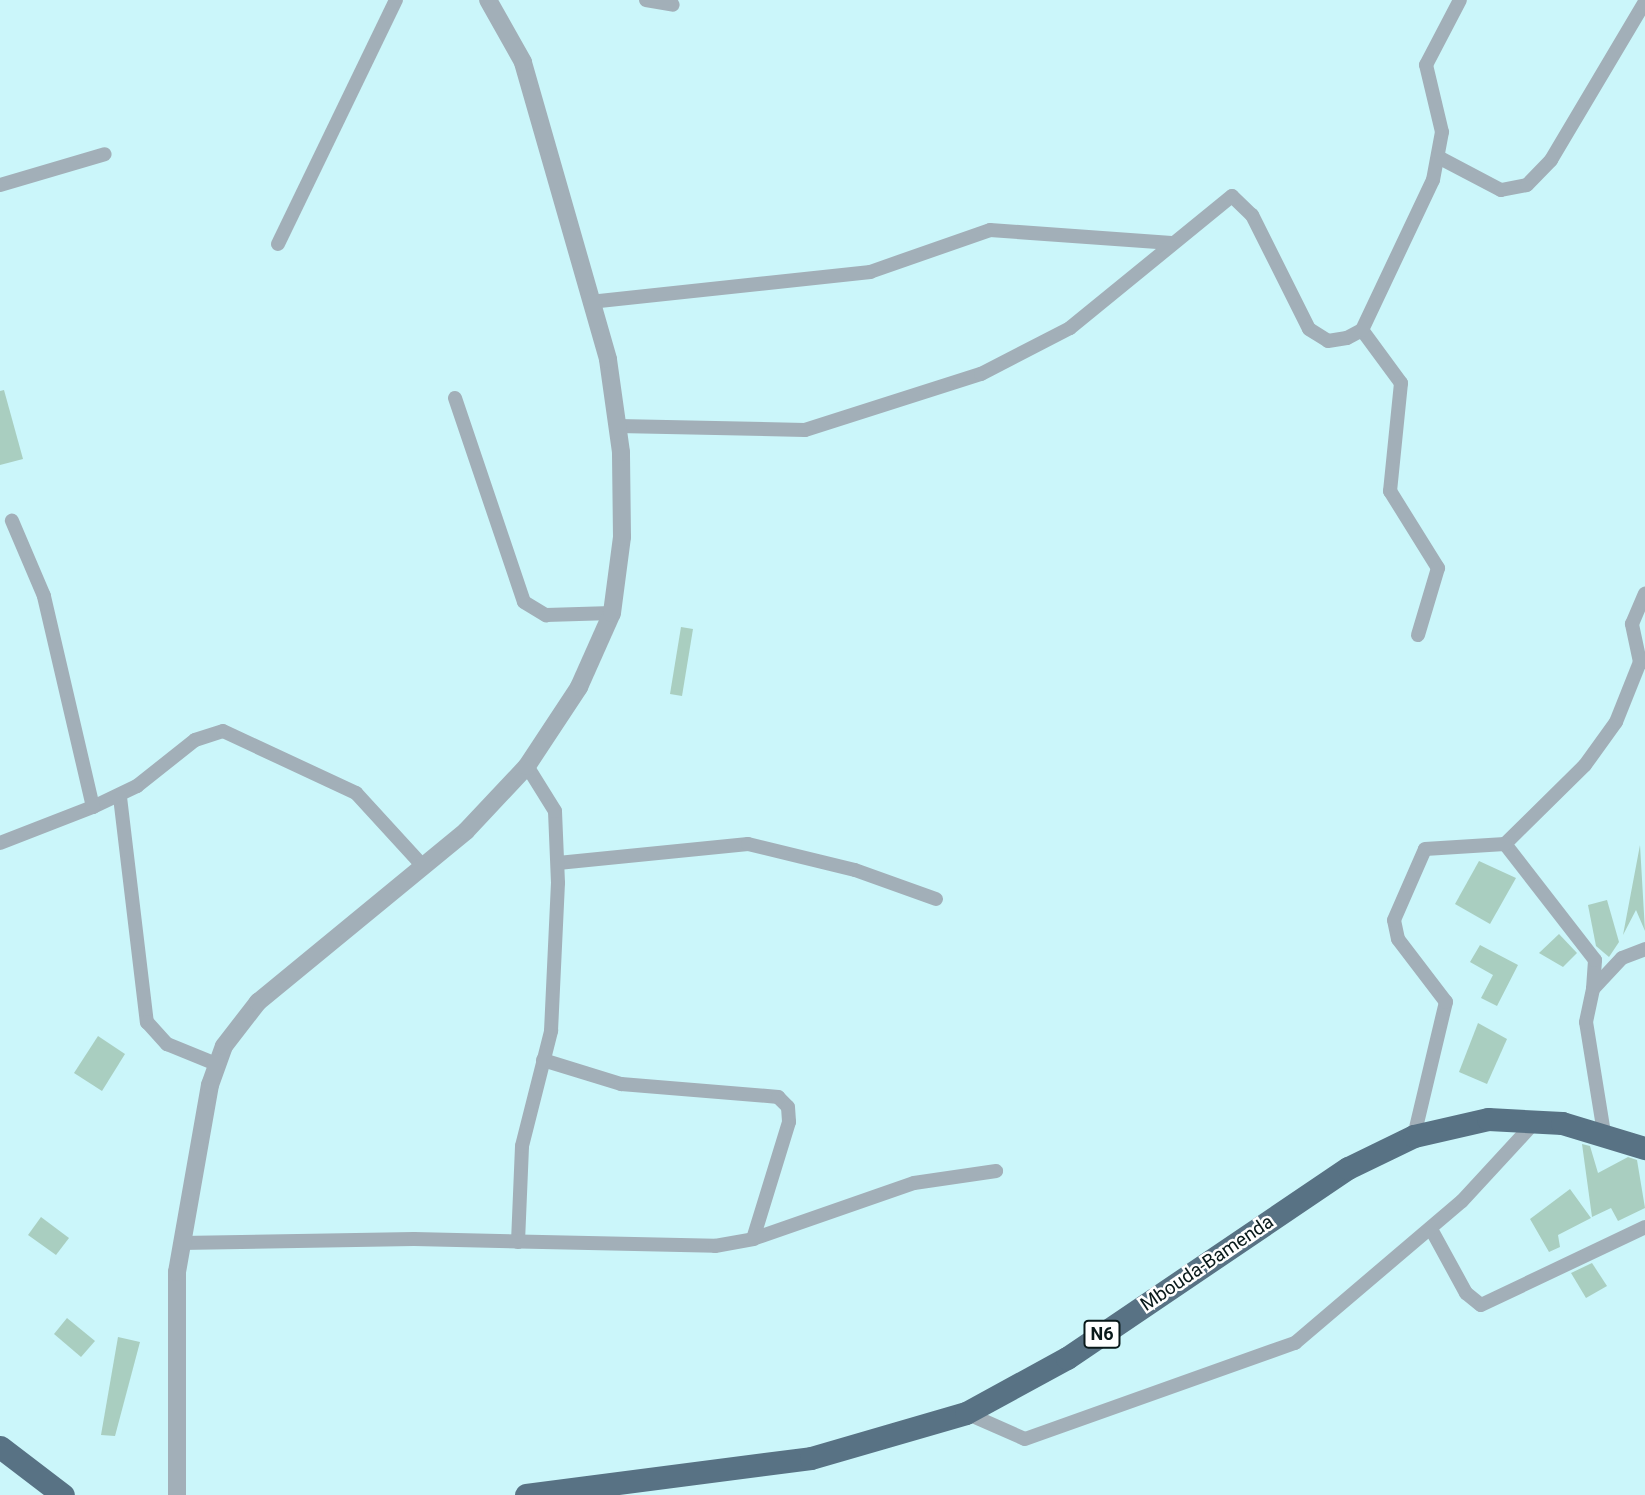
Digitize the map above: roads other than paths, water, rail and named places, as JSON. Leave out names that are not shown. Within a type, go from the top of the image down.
[{"type":"highway","name":"Mbouda-Bamenda","points":[[526,1495],[811,1458],[966,1413],[1067,1358],[1348,1168],[1414,1136],[1488,1119],[1604,1133],[1645,1148]]},
{"type":"highway","points":[[0,1447],[63,1495]]},
{"type":"street","points":[[278,244],[396,0]]},
{"type":"street","points":[[177,1495],[181,1242],[216,1064],[258,1002],[423,866],[527,766],[579,687],[612,614],[622,537],[618,426],[608,359],[523,62],[488,0]]},
{"type":"street","points":[[646,0],[673,5]]},
{"type":"street","points":[[618,426],[752,434],[859,416],[1026,354],[1070,328],[1232,196],[1252,215],[1310,329],[1328,341],[1362,330],[1440,158],[1442,132],[1426,65],[1460,0]]},
{"type":"street","points":[[1440,158],[1501,190],[1527,185],[1551,160],[1645,2]]},
{"type":"street","points":[[0,185],[104,154]]},
{"type":"street","points":[[590,302],[870,272],[990,230],[1172,243]]},
{"type":"street","points":[[1362,330],[1401,383],[1390,491],[1438,568],[1418,635]]},
{"type":"street","points":[[455,398],[524,602],[547,615],[612,614]]},
{"type":"street","points":[[12,521],[44,596],[93,807]]},
{"type":"street","points":[[1414,1136],[1446,1002],[1398,939],[1394,920],[1425,849],[1505,844],[1585,765],[1616,722],[1640,662],[1632,624],[1645,594]]},
{"type":"street","points":[[0,844],[120,797],[195,740],[223,731],[356,793],[423,866]]},
{"type":"street","points":[[518,1242],[522,1146],[554,1004],[558,863],[555,811],[527,766]]},
{"type":"street","points":[[120,797],[147,1022],[167,1044],[216,1064]]},
{"type":"street","points":[[558,863],[748,844],[855,870],[936,899]]},
{"type":"street","points":[[1505,844],[1595,960],[1593,989],[1586,1021],[1604,1133]]},
{"type":"street","points":[[1593,989],[1622,958],[1645,949]]},
{"type":"street","points":[[543,1060],[621,1084],[778,1097],[788,1107],[789,1122],[753,1239]]},
{"type":"street","points":[[966,1413],[1025,1440],[1266,1358],[1322,1324],[1431,1229],[1533,1124]]},
{"type":"street","points":[[181,1242],[518,1242],[716,1246],[753,1239],[914,1183],[996,1171]]},
{"type":"street","points":[[1431,1229],[1466,1293],[1481,1305],[1645,1227]]}]
